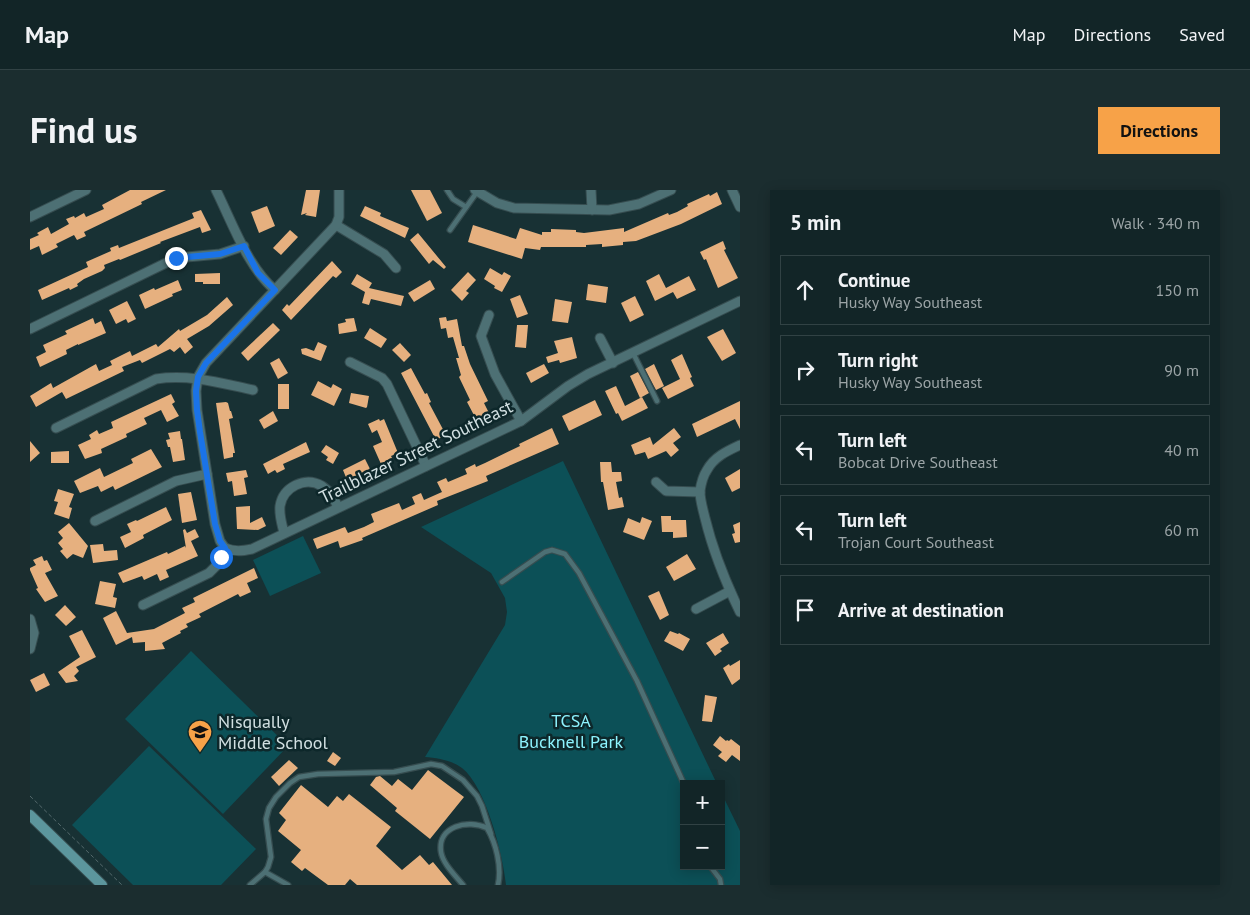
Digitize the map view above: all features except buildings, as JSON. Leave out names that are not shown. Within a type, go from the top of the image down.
[{"type":"street","points":[[30,217],[86,190]]},
{"type":"street","points":[[216,190],[258,273],[275,290]]},
{"type":"street","points":[[143,605],[209,572],[216,566],[225,548],[220,541],[215,524],[207,474],[197,410],[196,391],[198,377],[206,363],[336,225],[339,217],[339,190]]},
{"type":"street","points":[[591,190],[592,210]]},
{"type":"street","points":[[476,191],[497,204],[514,208],[592,210],[624,208],[639,204],[671,190]]},
{"type":"street","points":[[732,190],[740,207]]},
{"type":"street","points":[[336,225],[384,254],[396,268]]},
{"type":"street","points":[[30,329],[170,260],[220,254],[244,246]]},
{"type":"street","name":"Trailblazer Street Southeast","points":[[225,548],[232,551],[252,549],[520,421],[568,386],[612,362],[740,301]]},
{"type":"street","points":[[488,315],[481,336],[495,374],[520,421]]},
{"type":"street","points":[[600,338],[612,362]]},
{"type":"street","points":[[350,362],[382,378],[387,384],[426,466]]},
{"type":"street","points":[[56,428],[156,379],[166,377],[198,377],[253,390]]},
{"type":"street","points":[[740,445],[725,452],[712,462],[704,476],[700,492],[709,534],[740,612]]},
{"type":"street","points":[[95,521],[176,482],[207,474]]},
{"type":"street","points":[[284,533],[280,516],[280,505],[282,498],[294,486],[307,482],[323,486],[332,494],[338,507]]},
{"type":"street","points":[[656,482],[666,491],[700,492]]},
{"type":"street","points":[[696,609],[730,590]]},
{"type":"street","points":[[30,619],[34,633],[31,647]]},
{"type":"street","points":[[30,815],[102,885]]},
{"type":"lane","points":[[447,190],[453,199],[466,206]]},
{"type":"lane","points":[[450,230],[476,191]]},
{"type":"lane","points":[[632,353],[657,400]]},
{"type":"lane","points":[[502,582],[545,552],[552,550],[565,554],[579,573],[637,681],[682,780]]},
{"type":"lane","points":[[250,885],[265,872],[271,857],[266,819],[269,808],[290,783],[299,777],[394,772],[432,764],[442,766],[463,780],[477,796],[491,834],[500,878],[498,885]]},
{"type":"lane","points":[[463,885],[442,859],[441,841],[445,834],[453,827],[464,824],[479,824],[487,828],[491,834]]},
{"type":"lane","points":[[713,870],[720,879],[721,885]]},
{"type":"lane","points":[[265,872],[288,885]]},
{"type":"path","points":[[30,796],[122,885]]},
{"type":"green space","name":"TCSA Bucknell Park","points":[[563,461],[715,780],[680,780],[680,870],[725,870],[725,800],[740,831],[740,885],[506,885],[492,822],[479,790],[471,777],[462,768],[449,761],[425,757],[505,625],[507,612],[505,598],[491,573],[421,527]]},
{"type":"green space","points":[[303,536],[321,573],[270,596],[253,560]]},
{"type":"green space","points":[[191,651],[288,746],[223,814],[125,719]]},
{"type":"green space","points":[[149,746],[256,849],[221,885],[133,885],[72,825]]},
{"type":"place","name":"Nisqually Middle School","points":[[200,753]]},
{"type":"route","points":[[176,258],[220,254],[244,246],[258,273],[275,290],[206,363],[198,377],[196,391],[197,410],[215,524],[220,541],[225,548],[221,557]]}]
